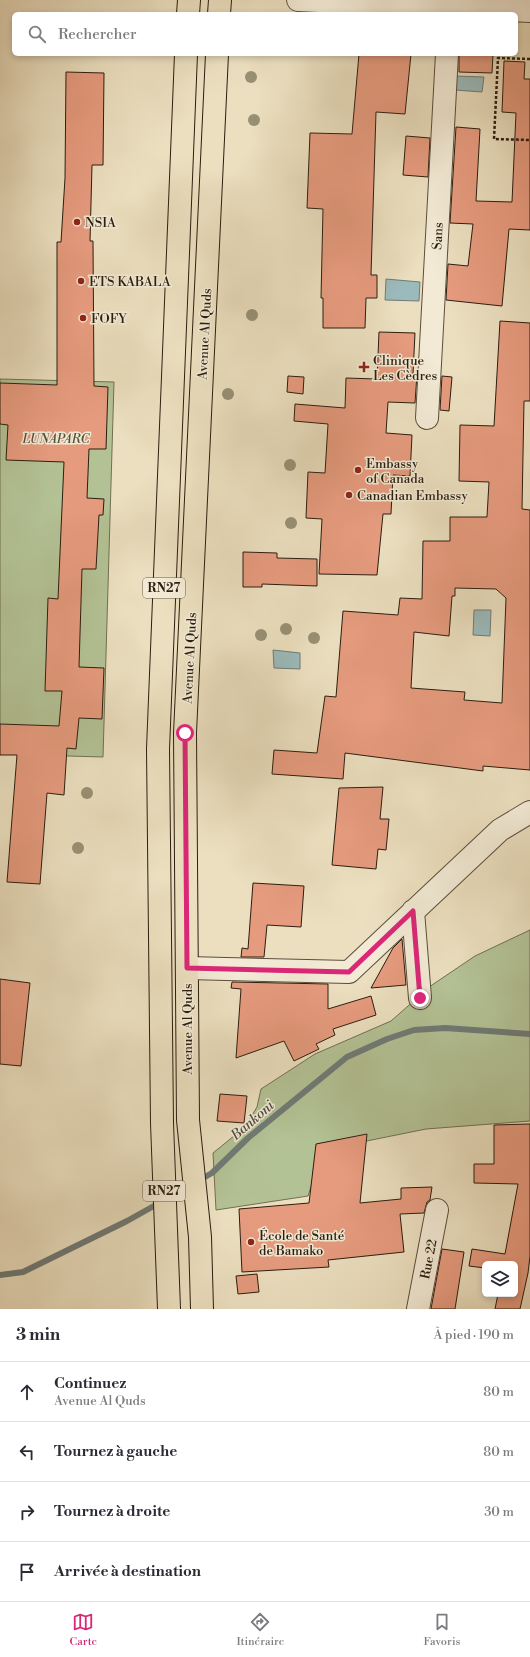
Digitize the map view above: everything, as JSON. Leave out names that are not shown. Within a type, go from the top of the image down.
[{"type":"main road","points":[[188,12],[189,0]]},
{"type":"main road","points":[[219,12],[220,0]]},
{"type":"main road","name":"Avenue Al Quds","points":[[169,1309],[162,1123],[158,749],[186,56]]},
{"type":"main road","name":"Avenue Al Quds","points":[[202,1309],[200,1237],[188,1120],[185,733],[217,56]]},
{"type":"street","points":[[298,0],[450,11],[530,11]]},
{"type":"street","name":"Sans","points":[[427,418],[447,56]]},
{"type":"street","points":[[187,968],[349,972],[500,830],[530,812]]},
{"type":"street","points":[[413,911],[420,998]]},
{"type":"street","name":"Rue 22","points":[[418,1309],[437,1210]]},
{"type":"path","points":[[530,59],[498,58],[494,139],[530,140]]},
{"type":"green space","name":"LUNAPARC","points":[[0,379],[114,382],[103,757],[0,754]]},
{"type":"green space","points":[[530,930],[530,1121],[426,1129],[327,1149],[320,1159],[308,1196],[216,1210],[213,1153],[245,1127],[257,1107],[261,1089],[315,1054],[391,1021],[432,985],[475,956]]},
{"type":"water","points":[[455,76],[484,77],[482,92],[455,90]]},
{"type":"water","points":[[386,279],[420,282],[419,301],[385,300]]},
{"type":"water","points":[[474,610],[491,610],[490,636],[473,635]]},
{"type":"water","points":[[273,650],[300,653],[300,669],[274,668]]},
{"type":"building","points":[[359,56],[411,56],[405,114],[376,112],[371,275],[377,275],[377,298],[366,298],[365,328],[323,328],[323,298],[321,298],[323,209],[307,208],[310,133],[352,134]]},
{"type":"building","points":[[459,56],[493,56],[492,73],[459,72]]},
{"type":"building","points":[[504,61],[525,62],[524,79],[530,79],[530,230],[509,229],[502,306],[446,300],[448,264],[468,266],[473,224],[450,223],[456,127],[480,129],[476,201],[512,202],[516,113],[502,112]]},
{"type":"building","points":[[66,72],[104,73],[103,165],[92,165],[90,241],[93,241],[94,386],[108,387],[106,449],[89,449],[87,498],[104,499],[103,515],[99,515],[96,569],[82,569],[79,667],[104,668],[102,719],[79,718],[76,749],[67,748],[64,795],[47,793],[40,884],[7,882],[17,755],[0,755],[0,724],[59,726],[62,691],[45,691],[48,598],[58,599],[64,462],[6,460],[8,425],[0,424],[0,383],[57,385],[57,242],[61,242],[65,178]]},
{"type":"building","points":[[406,136],[430,138],[428,177],[403,175]]},
{"type":"building","points":[[500,321],[530,323],[530,401],[524,401],[522,509],[530,510],[530,770],[483,766],[483,771],[345,753],[343,779],[272,774],[274,750],[317,753],[325,696],[336,697],[343,611],[398,615],[400,598],[422,599],[423,541],[450,541],[450,517],[487,517],[489,482],[459,481],[460,425],[494,426]],"holes":[[[455,588],[496,589],[506,598],[502,703],[464,700],[465,692],[411,688],[414,632],[449,636],[452,596],[455,596]]]},
{"type":"building","name":"Canadian Embassy","points":[[379,332],[415,333],[413,374],[417,374],[415,403],[388,402],[386,433],[412,435],[410,476],[393,475],[391,514],[383,514],[377,575],[319,574],[322,519],[306,518],[308,472],[325,473],[328,424],[294,421],[295,404],[345,408],[346,378],[377,379]]},
{"type":"building","points":[[288,376],[304,377],[303,394],[287,392]]},
{"type":"building","points":[[442,376],[452,377],[449,411],[440,410]]},
{"type":"building","points":[[243,552],[277,553],[277,558],[317,559],[317,586],[262,584],[262,587],[243,587]]},
{"type":"building","points":[[383,787],[380,819],[389,819],[386,850],[378,849],[376,869],[332,865],[339,788]]},
{"type":"building","points":[[253,883],[304,886],[301,927],[267,925],[264,957],[241,957],[242,948],[248,949]]},
{"type":"building","points":[[402,939],[406,985],[371,988],[393,948]]},
{"type":"building","points":[[0,979],[30,983],[21,1066],[0,1064]]},
{"type":"building","points":[[232,982],[328,984],[328,1009],[371,996],[376,1015],[333,1029],[335,1035],[316,1044],[319,1049],[294,1061],[284,1041],[236,1058],[241,989],[231,988]]},
{"type":"building","points":[[220,1094],[247,1096],[244,1123],[217,1121]]},
{"type":"building","points":[[530,1124],[530,1256],[520,1309],[495,1309],[497,1297],[518,1297],[518,1261],[482,1261],[482,1268],[469,1266],[472,1249],[505,1254],[518,1184],[474,1183],[474,1164],[494,1164],[494,1125]]},
{"type":"building","points":[[367,1134],[360,1203],[401,1199],[401,1188],[432,1187],[430,1200],[427,1202],[424,1213],[400,1214],[404,1252],[328,1260],[329,1267],[242,1272],[239,1209],[309,1203],[316,1144]]},
{"type":"building","points":[[442,1249],[464,1252],[455,1309],[431,1309]]},
{"type":"building","points":[[257,1274],[259,1292],[238,1294],[236,1276]]},
{"type":"waterway","name":"Bankoni","points":[[198,1181],[212,1173],[248,1138],[347,1057],[387,1039],[414,1030],[445,1028],[530,1034]]},
{"type":"waterway","name":"Bankoni","points":[[169,1197],[190,1185]]},
{"type":"waterway","name":"Bankoni","points":[[0,1275],[23,1272],[127,1221],[161,1202]]},
{"type":"place","name":"NSIA","points":[[77,222]]},
{"type":"place","name":"ETS KABALA","points":[[81,281]]},
{"type":"place","name":"FOFY","points":[[83,318]]},
{"type":"place","name":"Clinique Les Cèdres","points":[[364,367]]},
{"type":"place","name":"Embassy of Canada","points":[[358,470]]},
{"type":"place","name":"Canadian Embassy","points":[[349,495]]},
{"type":"place","name":"École de Santé de Bamako","points":[[251,1242]]},
{"type":"route","points":[[185,733],[187,968],[349,972],[413,911],[420,998]]}]
